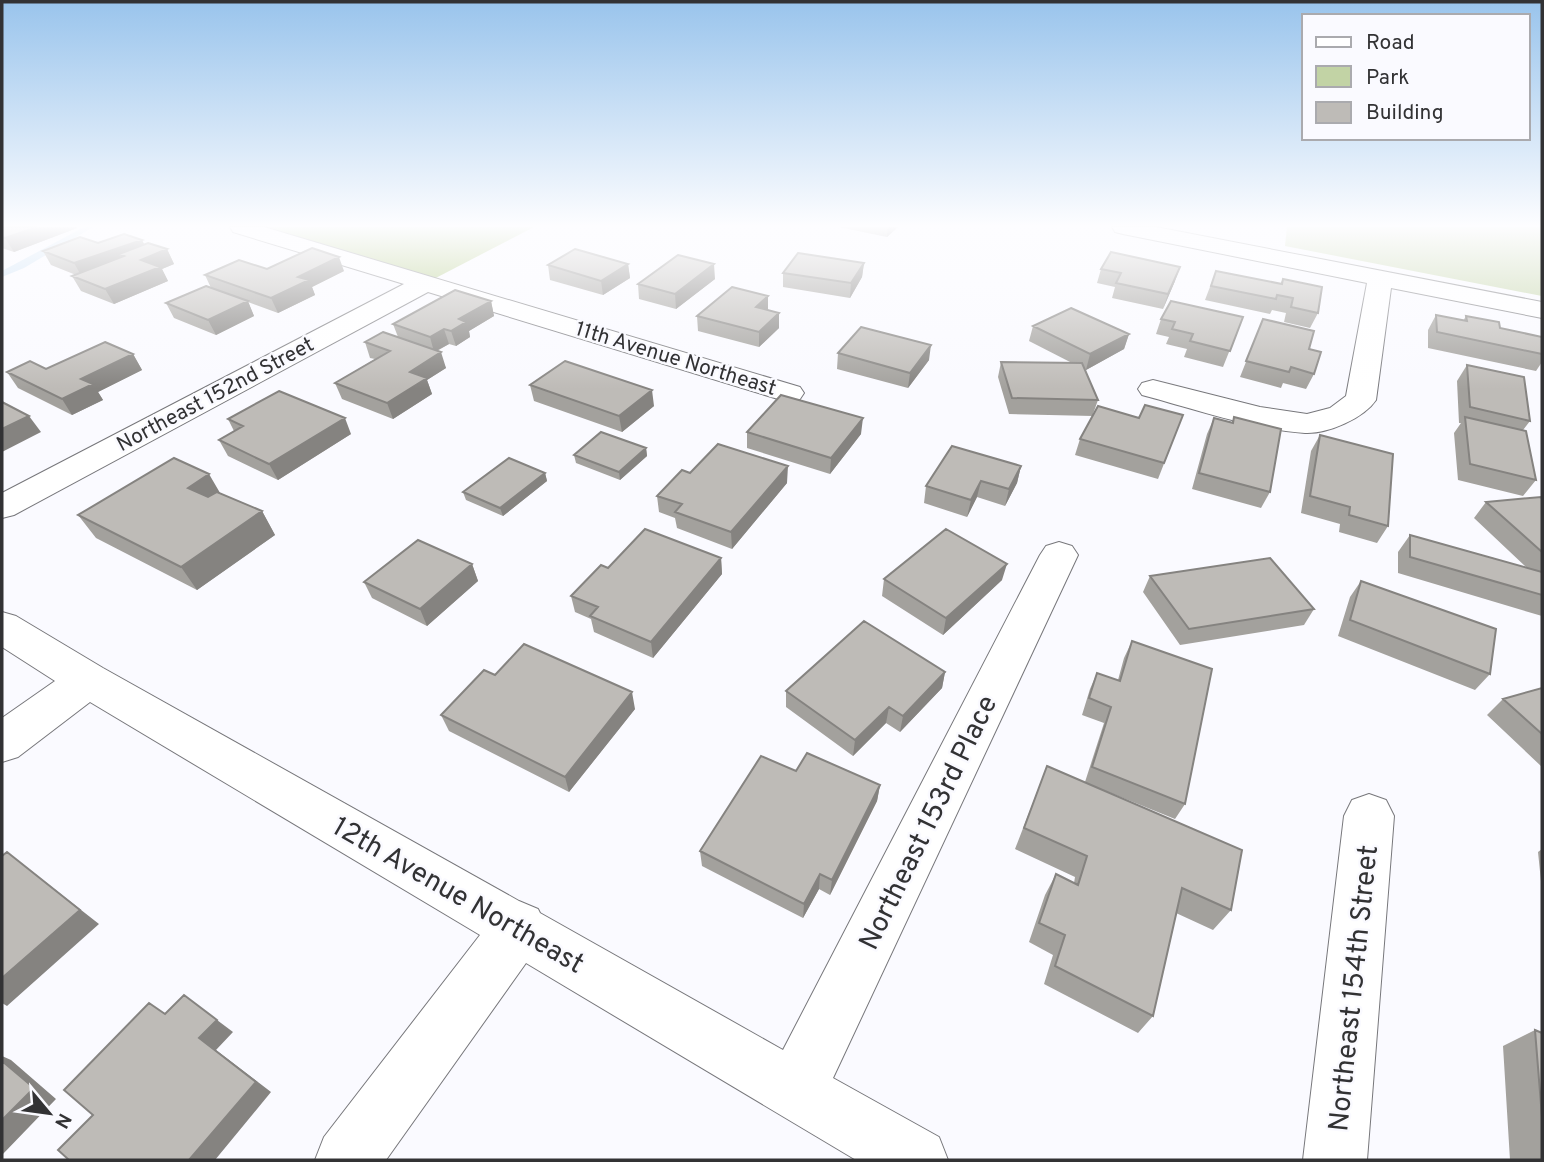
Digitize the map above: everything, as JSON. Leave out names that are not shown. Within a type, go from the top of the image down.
[{"type":"street","points":[[1153,388],[1260,416],[1308,424],[1341,415],[1362,400],[1380,281]]},
{"type":"street","points":[[1396,281],[1542,310]]},
{"type":"street","name":"11th Avenue Northeast","points":[[428,282],[789,393]]},
{"type":"street","name":"Northeast 152nd Street","points":[[2,507],[428,282]]},
{"type":"street","name":"Northeast 153rd Place","points":[[795,1090],[1059,555]]},
{"type":"street","name":"12th Avenue Northeast","points":[[2,627],[88,680],[795,1090],[898,1155]]},
{"type":"street","points":[[2,743],[88,680]]},
{"type":"street","name":"Northeast 154th Street","points":[[1335,1160],[1368,816]]},
{"type":"street","points":[[347,1160],[519,928]]},
{"type":"green space","points":[[1466,281],[1542,281],[1542,296]]},
{"type":"building","points":[[85,281],[124,281],[105,289]]},
{"type":"building","points":[[223,281],[306,281],[271,298]]},
{"type":"building","points":[[642,281],[692,281],[675,294],[638,284]]},
{"type":"building","points":[[1117,281],[1174,281],[1168,294]]},
{"type":"building","points":[[1213,281],[1268,281],[1282,284],[1283,281],[1294,281],[1322,287],[1318,313],[1291,307],[1293,298],[1277,295],[1276,299],[1211,286]]},
{"type":"building","points":[[206,286],[248,301],[208,320],[166,303]]},
{"type":"building","points":[[732,287],[768,296],[756,307],[779,313],[759,332],[697,316]]},
{"type":"building","points":[[455,290],[491,301],[459,319],[466,322],[451,331],[444,329],[430,337],[393,324]]},
{"type":"building","points":[[1171,301],[1243,317],[1230,351],[1190,341],[1193,334],[1172,329],[1175,322],[1161,319]]},
{"type":"building","points":[[1071,308],[1129,334],[1090,354],[1033,326]]},
{"type":"building","points":[[1436,315],[1467,321],[1466,316],[1499,322],[1500,328],[1542,337],[1542,354],[1437,332]]},
{"type":"building","points":[[1263,319],[1314,331],[1309,349],[1321,352],[1314,374],[1291,367],[1289,372],[1246,361]]},
{"type":"building","points":[[861,327],[931,345],[910,373],[838,353]]},
{"type":"building","points":[[383,332],[441,352],[410,372],[427,378],[387,403],[335,383],[390,351],[365,342]]},
{"type":"building","points":[[105,342],[133,354],[81,379],[93,384],[62,399],[7,372],[30,361],[46,369]]},
{"type":"building","points":[[565,361],[652,390],[619,416],[530,385]]},
{"type":"building","points":[[1001,362],[1082,363],[1098,400],[1012,398]]},
{"type":"building","points":[[1467,365],[1524,377],[1530,421],[1470,407]]},
{"type":"building","points":[[279,391],[345,418],[269,464],[219,440],[243,426],[228,419]]},
{"type":"building","points":[[781,395],[863,418],[831,458],[747,432]]},
{"type":"building","points":[[2,402],[29,416],[2,429]]},
{"type":"building","points":[[1145,405],[1183,415],[1164,463],[1080,439],[1098,406],[1139,418]]},
{"type":"building","points":[[1234,417],[1281,429],[1270,492],[1199,473],[1214,418],[1233,423]]},
{"type":"building","points":[[1465,417],[1526,431],[1536,480],[1470,464]]},
{"type":"building","points":[[601,432],[646,448],[619,472],[574,455]]},
{"type":"building","points":[[1320,435],[1393,454],[1388,526],[1349,515],[1350,507],[1310,496]]},
{"type":"building","points":[[718,444],[788,466],[731,532],[675,512],[682,504],[657,496],[682,470],[690,473]]},
{"type":"building","points":[[952,446],[1021,466],[1009,489],[981,481],[971,500],[926,486]]},
{"type":"building","points":[[174,458],[209,474],[188,488],[208,497],[217,492],[262,511],[181,567],[78,515]]},
{"type":"building","points":[[509,458],[545,473],[500,508],[463,492]]},
{"type":"building","points":[[1541,497],[1542,552],[1486,502]]},
{"type":"building","points":[[645,529],[721,558],[651,642],[590,616],[598,607],[571,596],[601,565],[608,568]]},
{"type":"building","points":[[946,529],[1007,564],[946,618],[884,579]]},
{"type":"building","points":[[1410,535],[1542,572],[1542,595],[1410,557]]},
{"type":"building","points":[[418,540],[472,564],[420,609],[364,582]]},
{"type":"building","points":[[1270,558],[1314,609],[1189,629],[1150,576]]},
{"type":"building","points":[[1361,581],[1496,629],[1490,674],[1350,620]]},
{"type":"building","points":[[864,621],[945,672],[903,716],[889,707],[855,740],[786,691]]},
{"type":"building","points":[[1132,641],[1212,669],[1185,804],[1092,767],[1111,707],[1089,698],[1097,673],[1120,681]]},
{"type":"building","points":[[524,644],[632,692],[565,777],[441,715],[484,670],[495,675]]},
{"type":"building","points":[[1542,688],[1542,734],[1503,699]]},
{"type":"building","points":[[807,753],[880,785],[832,880],[820,874],[804,904],[700,851],[761,756],[796,771]]},
{"type":"building","points":[[1047,766],[1242,850],[1231,910],[1182,888],[1153,1016],[1055,966],[1065,935],[1039,923],[1056,874],[1078,885],[1087,856],[1024,828]]},
{"type":"building","points":[[7,852],[80,910],[2,978],[2,856]]},
{"type":"building","points":[[184,995],[217,1020],[199,1038],[256,1082],[189,1160],[69,1160],[58,1150],[93,1115],[64,1090],[149,1003],[165,1014]]},
{"type":"building","points":[[1535,1030],[1542,1033],[1542,1117]]},
{"type":"building","points":[[2,1061],[34,1088],[2,1120]]}]
